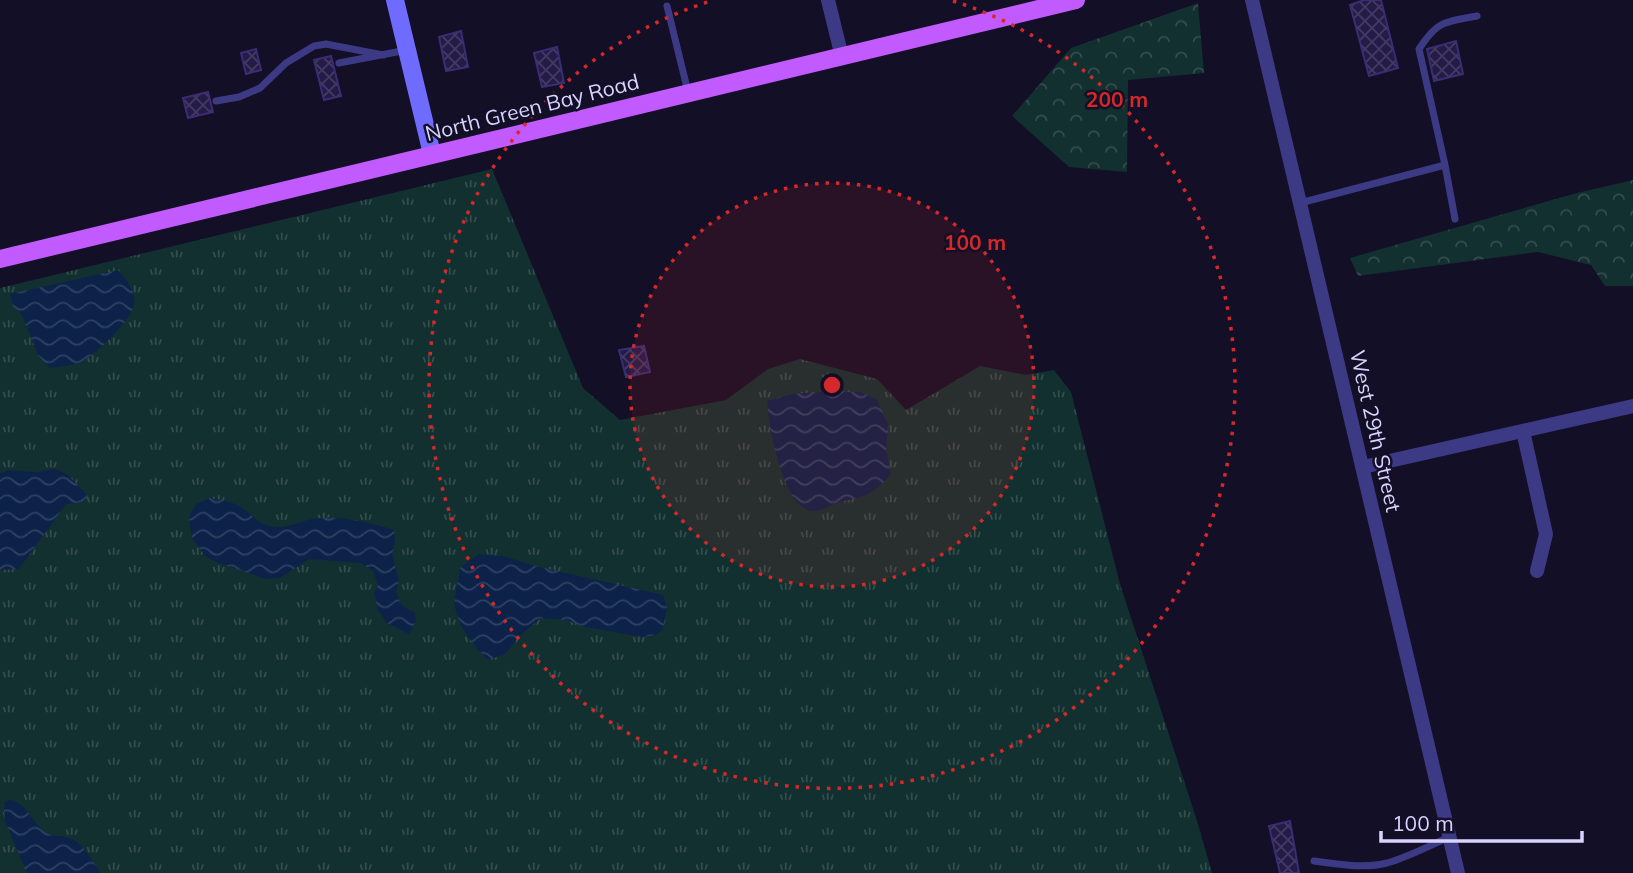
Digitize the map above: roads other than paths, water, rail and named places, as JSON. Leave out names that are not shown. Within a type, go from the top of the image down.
[{"type":"main road","name":"North Green Bay Road","points":[[0,259],[842,57],[1052,3],[1076,0]]},
{"type":"street","points":[[395,0],[432,155]]},
{"type":"street","points":[[828,0],[842,57]]},
{"type":"street","name":"West 29th Street","points":[[1252,0],[1458,873]]},
{"type":"street","points":[[1363,467],[1633,406]]},
{"type":"street","points":[[1523,431],[1546,534],[1537,571]]},
{"type":"lane","points":[[667,6],[689,93]]},
{"type":"lane","points":[[1455,219],[1419,49],[1441,23],[1477,16]]},
{"type":"lane","points":[[216,101],[239,97],[260,88],[286,63],[314,46],[326,44],[383,55]]},
{"type":"lane","points":[[339,63],[407,50]]},
{"type":"lane","points":[[1300,203],[1445,165]]},
{"type":"lane","points":[[1314,861],[1356,866],[1385,863],[1450,836]]},
{"type":"water","points":[[118,270],[130,285],[133,294],[134,304],[127,319],[105,344],[83,361],[50,368],[38,355],[22,315],[13,306],[10,294]]},
{"type":"water","points":[[861,392],[877,400],[888,424],[886,450],[891,474],[868,494],[814,511],[803,507],[793,497],[786,483],[774,446],[767,401],[792,394]]},
{"type":"water","points":[[55,469],[68,475],[88,496],[83,502],[66,504],[19,569],[0,570],[0,474],[7,470],[36,472]]},
{"type":"water","points":[[210,498],[234,504],[269,526],[286,526],[312,519],[333,518],[394,530],[392,554],[399,581],[396,592],[402,606],[415,613],[416,621],[409,634],[387,623],[378,610],[374,593],[378,585],[373,571],[361,563],[309,559],[280,578],[266,579],[205,556],[192,538],[189,517],[196,504]]},
{"type":"water","points":[[479,554],[503,556],[535,566],[663,595],[667,607],[663,630],[655,635],[642,637],[586,627],[565,620],[541,618],[519,636],[506,654],[488,660],[464,631],[455,605],[460,568]]},
{"type":"water","points":[[9,800],[25,809],[46,833],[73,839],[87,852],[101,873],[27,873],[5,821],[5,802]]}]
